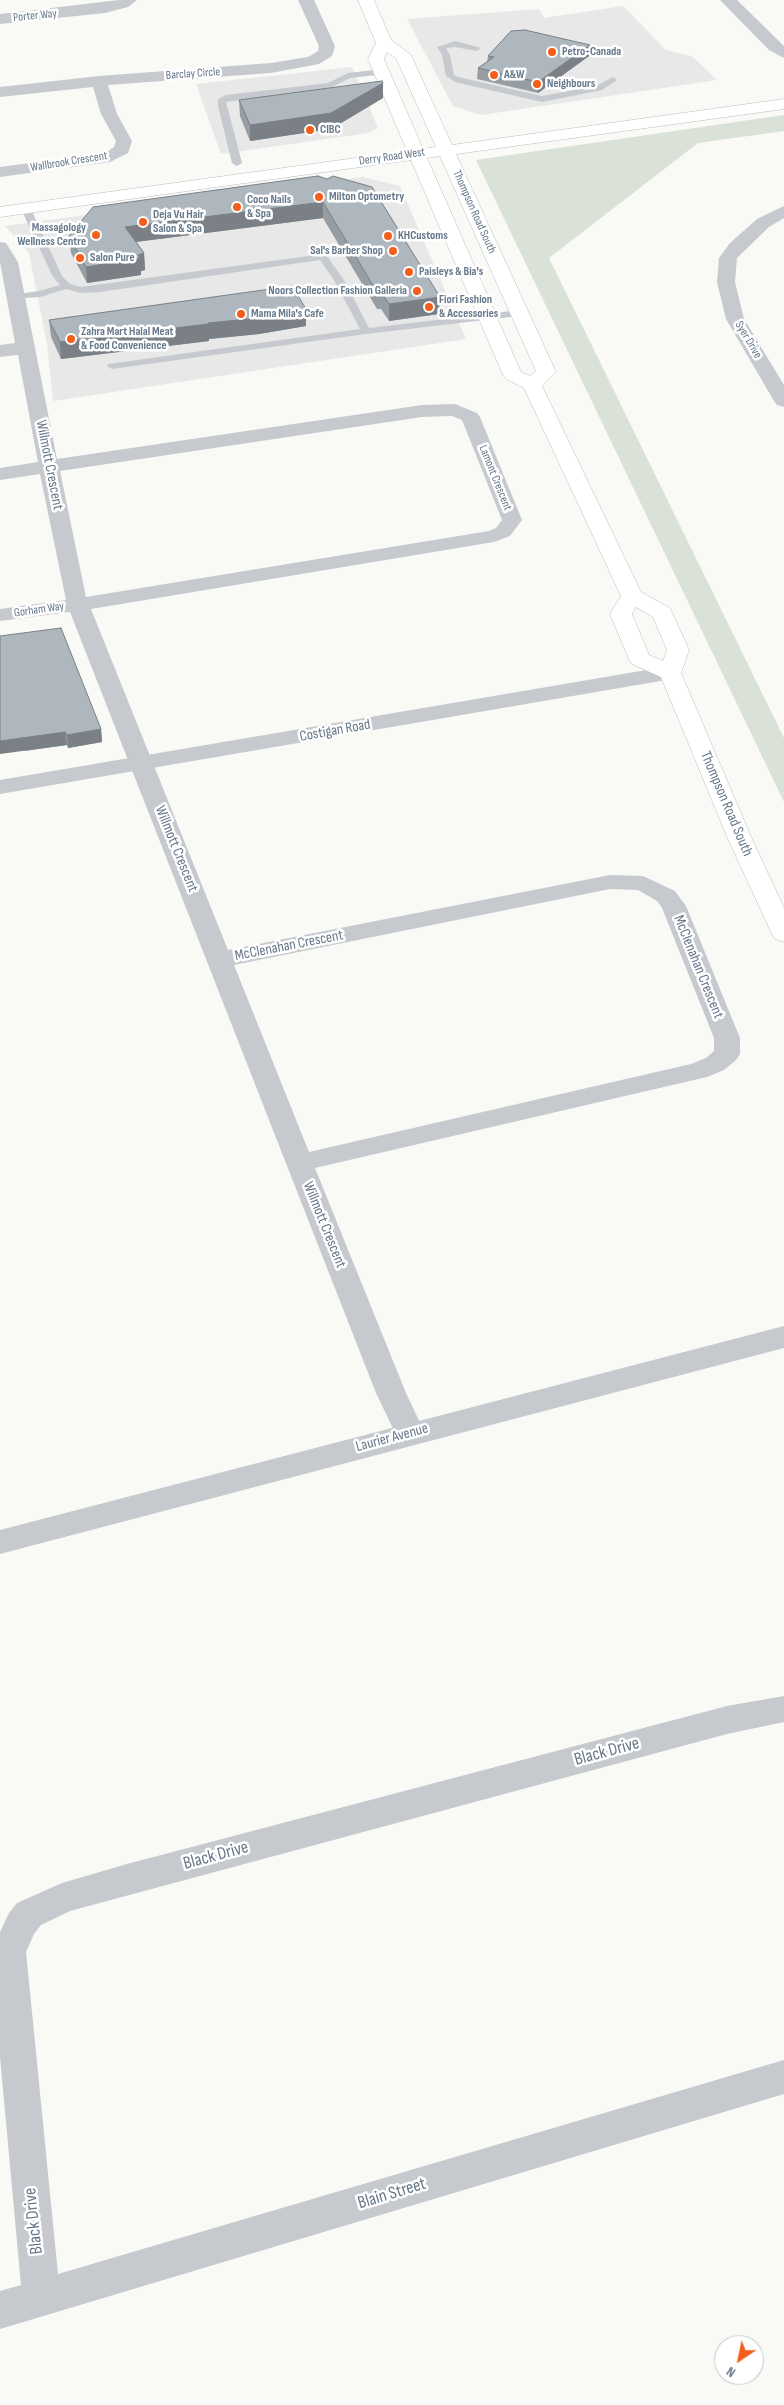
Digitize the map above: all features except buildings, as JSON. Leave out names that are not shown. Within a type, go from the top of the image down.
[{"type":"main road","points":[[366,0],[384,43]]},
{"type":"main road","name":"Thompson Road South","points":[[384,43],[403,55],[546,372],[532,385],[513,375],[413,146],[376,59],[377,53],[384,43]]},
{"type":"main road","name":"Derry Road West","points":[[217,165],[443,143],[784,104]]},
{"type":"main road","name":"Derry Road West","points":[[443,143],[660,105]]},
{"type":"main road","name":"Derry Road West","points":[[0,212],[413,146]]},
{"type":"main road","points":[[532,385],[632,596],[662,613],[678,650],[670,673],[640,659],[621,614],[632,596]]},
{"type":"main road","name":"Thompson Road South","points":[[670,673],[740,839],[784,934]]},
{"type":"street","name":"Porter Way","points":[[0,20],[106,8],[129,0]]},
{"type":"street","name":"Barclay Circle","points":[[0,92],[99,81],[271,68],[317,60],[326,53],[327,46],[306,0]]},
{"type":"street","points":[[728,0],[775,47],[784,53]]},
{"type":"street","name":"Wallbrook Crescent","points":[[0,172],[110,157],[122,149],[124,141],[109,114],[99,81]]},
{"type":"street","name":"Syer Drive","points":[[784,211],[763,223],[736,246],[728,258],[726,282],[735,319],[784,401]]},
{"type":"street","name":"Willmott Crescent","points":[[0,247],[9,262],[72,586],[78,604],[391,1393],[410,1433]]},
{"type":"street","points":[[0,351],[25,348]]},
{"type":"street","name":"Lamont Crescent","points":[[50,466],[422,411],[455,410],[470,417],[512,520],[503,532],[494,536],[78,604]]},
{"type":"street","points":[[0,474],[50,466]]},
{"type":"street","name":"Gorham Way","points":[[0,615],[78,604]]},
{"type":"street","name":"Costigan Road","points":[[0,787],[670,673]]},
{"type":"street","name":"McClenahan Crescent","points":[[219,960],[610,882],[627,881],[643,883],[666,896],[674,906],[727,1038],[727,1054],[715,1064],[698,1071],[299,1163]]},
{"type":"street","name":"Laurier Avenue","points":[[0,1542],[410,1433],[784,1337]]},
{"type":"street","name":"Black Drive","points":[[41,2298],[8,1952],[21,1924],[29,1914],[62,1898],[127,1879],[727,1720],[784,1709]]},
{"type":"street","name":"Blain Street","points":[[0,2310],[784,2077]]},
{"type":"lane","points":[[477,48],[456,44],[441,47],[446,56],[450,76],[455,79],[542,99],[599,88],[613,80]]},
{"type":"lane","points":[[236,163],[221,101],[226,98],[330,85],[348,76],[382,72]]},
{"type":"lane","points":[[26,209],[58,277],[66,286]]},
{"type":"lane","points":[[15,297],[40,294],[66,286],[81,290],[100,289],[323,257],[339,280],[366,331]]},
{"type":"lane","points":[[112,366],[366,331],[518,313]]},
{"type":"shaded area","points":[[623,6],[666,50],[693,57],[717,80],[481,115],[453,106],[407,19],[539,9],[544,18]]},
{"type":"shaded area","points":[[352,67],[378,128],[368,133],[221,154],[196,84]]},
{"type":"shaded area","points":[[784,115],[784,131],[698,143],[549,258],[784,738],[784,802],[476,160]]},
{"type":"shaded area","points":[[363,177],[400,186],[466,339],[53,401],[47,344],[29,253],[5,226]]},
{"type":"place","name":"Petro-Canada","points":[[552,52]]},
{"type":"place","name":"A&W","points":[[494,75]]},
{"type":"place","name":"Neighbours","points":[[537,84]]},
{"type":"place","name":"CIBC","points":[[310,130]]},
{"type":"place","name":"Milton Optometry","points":[[319,197]]},
{"type":"place","name":"Coco Nails & Spa","points":[[237,207]]},
{"type":"place","name":"Deja Vu Hair Salon & Spa","points":[[143,222]]},
{"type":"place","name":"Massagology Wellness Centre","points":[[96,235]]},
{"type":"place","name":"KHCustoms","points":[[388,236]]},
{"type":"place","name":"Sal's Barber Shop","points":[[393,251]]},
{"type":"place","name":"Salon Pure","points":[[80,258]]},
{"type":"place","name":"Paisleys & Bia's","points":[[409,272]]},
{"type":"place","name":"Noors Collection Fashion Galleria","points":[[417,291]]},
{"type":"place","name":"Fiori Fashion & Accessories","points":[[429,307]]},
{"type":"place","name":"Mama Mila's Cafe","points":[[241,314]]},
{"type":"place","name":"Zahra Mart Halal Meat & Food Convenience","points":[[71,339]]}]
